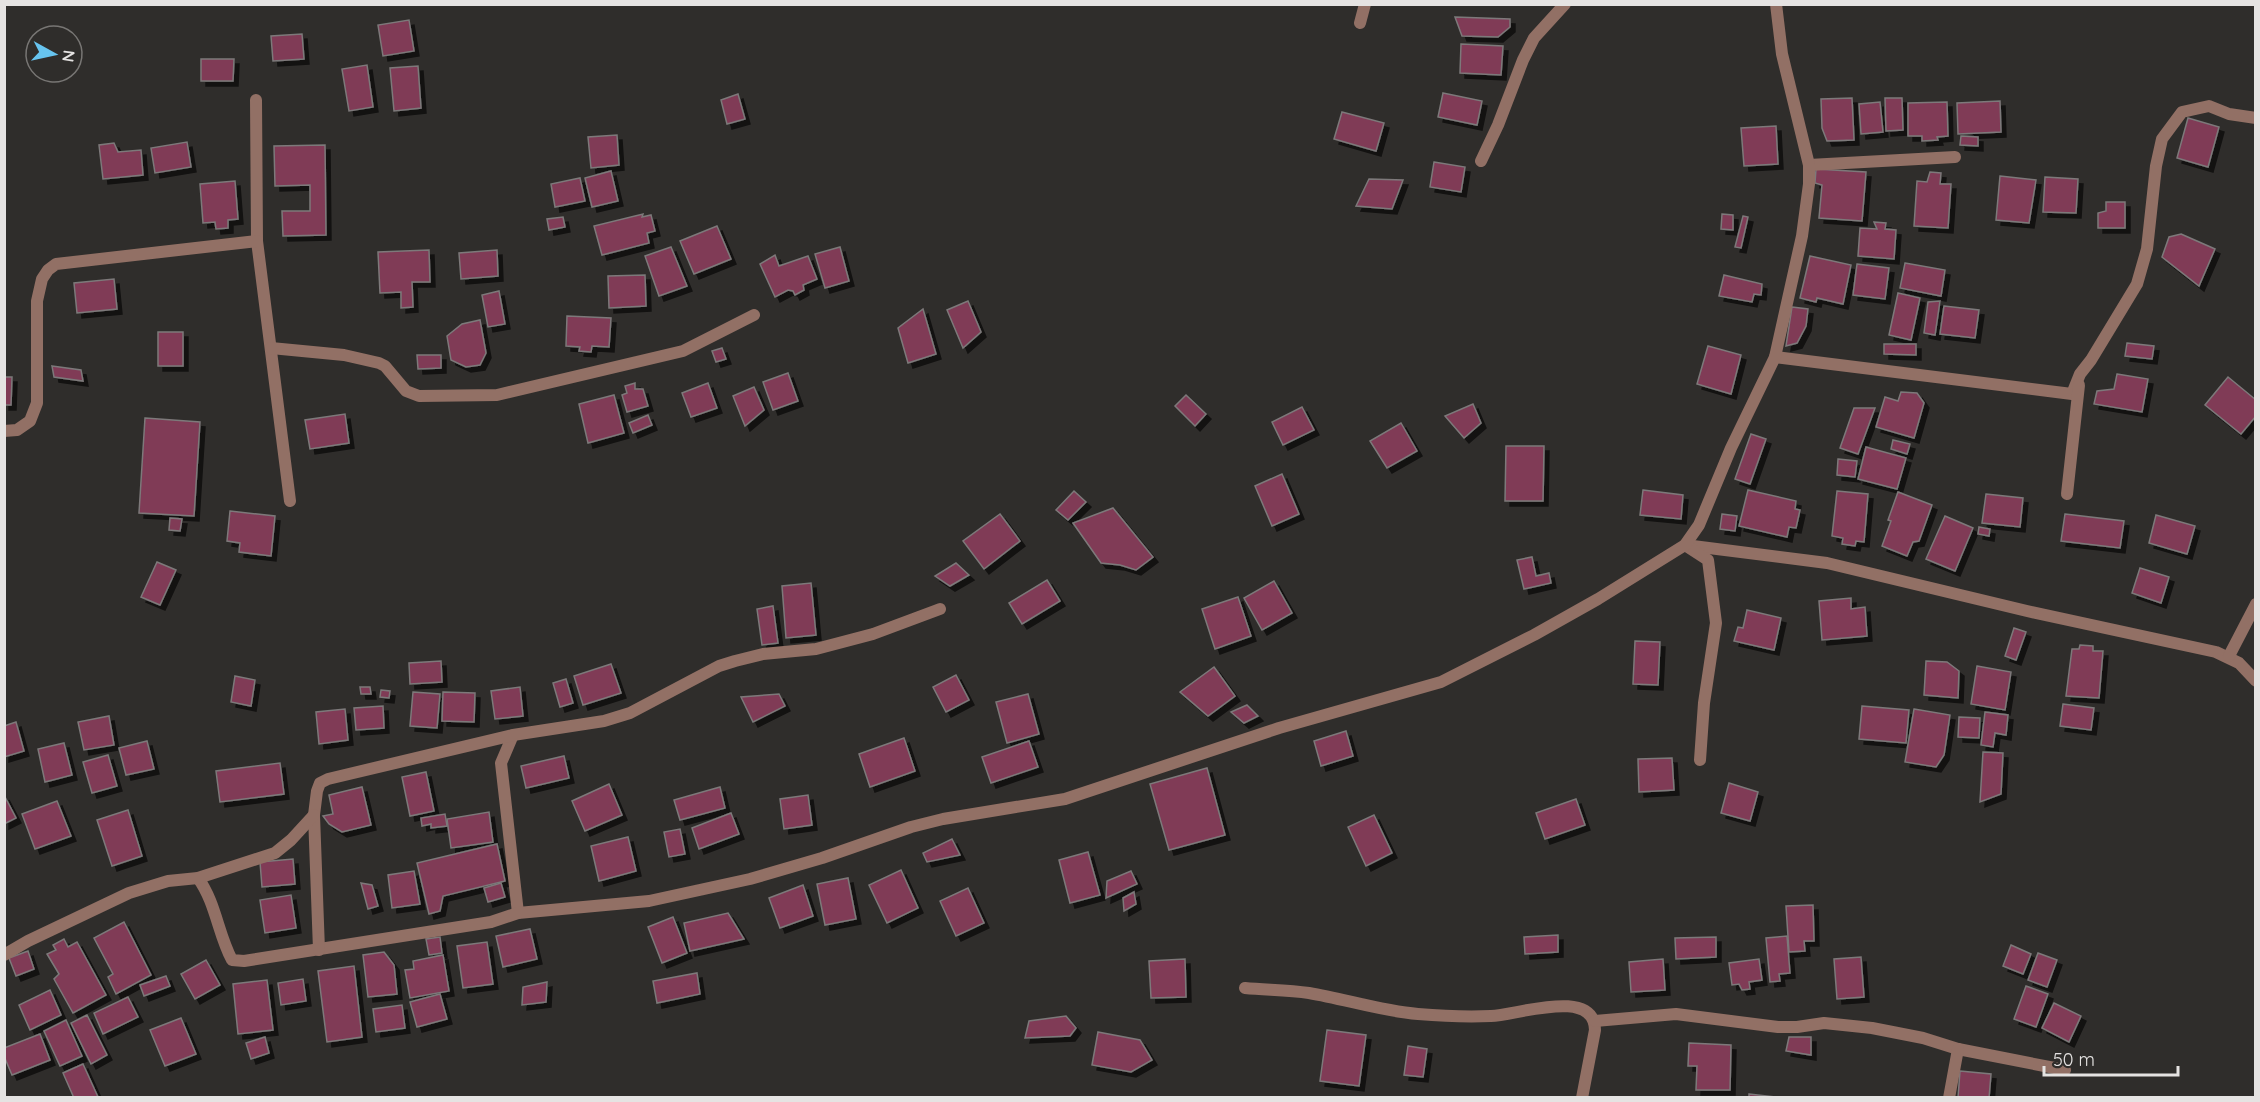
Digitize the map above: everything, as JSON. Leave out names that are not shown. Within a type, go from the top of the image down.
[{"type":"street","points":[[1360,23],[1365,4]]},
{"type":"street","points":[[1481,161],[1498,125],[1522,60],[1534,38],[1565,4]]},
{"type":"street","points":[[198,878],[212,903],[226,949],[232,960],[244,961],[491,922],[518,913],[649,901],[750,879],[822,858],[911,827],[943,819],[1065,799],[1279,728],[1441,682],[1571,614],[1685,544],[1699,525],[1731,448],[1775,357],[1802,236],[1809,184],[1809,165],[1782,54],[1776,4]]},
{"type":"street","points":[[256,100],[258,241],[291,501]]},
{"type":"street","points":[[1775,357],[2072,394],[2080,374],[2091,360],[2137,284],[2147,249],[2156,166],[2162,139],[2182,112],[2209,106],[2229,114],[2256,118]]},
{"type":"street","points":[[1809,165],[1955,158]]},
{"type":"street","points":[[4,431],[17,430],[30,421],[38,403],[37,301],[42,279],[56,264],[258,241]]},
{"type":"street","points":[[271,348],[344,355],[379,363],[385,366],[406,391],[419,396],[497,395],[683,351],[754,315]]},
{"type":"street","points":[[2067,494],[2080,374]]},
{"type":"street","points":[[1685,544],[1827,563],[2256,665]]},
{"type":"street","points":[[1685,544],[1708,560],[1716,623],[1704,703],[1700,760]]},
{"type":"street","points":[[2234,659],[2256,604]]},
{"type":"street","points":[[319,950],[314,815],[320,783],[328,779],[513,735],[604,721],[630,713],[718,666],[763,654],[816,649],[873,634],[940,609]]},
{"type":"street","points":[[2234,659],[2256,681]]},
{"type":"street","points":[[513,735],[501,763],[518,913]]},
{"type":"street","points":[[4,955],[129,892],[168,881],[198,878],[275,853],[291,840],[314,815]]},
{"type":"street","points":[[1245,988],[1308,993],[1416,1014],[1492,1016],[1557,1005],[1581,1008],[1589,1012],[1594,1021],[1595,1030],[1582,1098]]},
{"type":"street","points":[[1594,1021],[1676,1014],[1778,1027],[1824,1023],[1872,1028],[1923,1038],[1958,1049],[2065,1070]]},
{"type":"street","points":[[1949,1098],[1958,1049]]},
{"type":"building","points":[[1455,17],[1510,19],[1510,27],[1498,37],[1462,36]]},
{"type":"building","points":[[409,20],[414,51],[383,56],[378,25]]},
{"type":"building","points":[[302,34],[304,59],[273,61],[271,36]]},
{"type":"building","points":[[1461,44],[1503,46],[1501,75],[1460,73]]},
{"type":"building","points":[[201,59],[234,59],[233,81],[201,81]]},
{"type":"building","points":[[367,65],[373,107],[349,111],[342,69]]},
{"type":"building","points":[[418,66],[421,108],[394,111],[390,68]]},
{"type":"building","points":[[1443,93],[1482,101],[1477,125],[1438,117]]},
{"type":"building","points":[[738,94],[745,119],[727,124],[721,100]]},
{"type":"building","points":[[1852,98],[1854,140],[1827,141],[1822,128],[1821,99]]},
{"type":"building","points":[[1885,98],[1902,98],[1903,130],[1886,131]]},
{"type":"building","points":[[2000,101],[2001,132],[1958,134],[1957,103]]},
{"type":"building","points":[[1880,102],[1883,132],[1861,134],[1859,104]]},
{"type":"building","points":[[1947,102],[1948,136],[1937,137],[1938,140],[1922,141],[1922,136],[1908,136],[1908,103]]},
{"type":"building","points":[[1342,112],[1384,123],[1376,151],[1334,139]]},
{"type":"building","points":[[2188,118],[2219,127],[2208,167],[2177,158]]},
{"type":"building","points":[[1776,126],[1778,164],[1744,166],[1741,128]]},
{"type":"building","points":[[617,135],[619,165],[591,168],[588,137]]},
{"type":"building","points":[[1961,136],[1978,137],[1978,146],[1960,145]]},
{"type":"building","points":[[187,142],[191,167],[155,173],[151,148]]},
{"type":"building","points":[[114,143],[118,152],[141,150],[143,175],[103,179],[99,145]]},
{"type":"building","points":[[325,145],[326,235],[283,236],[282,211],[310,211],[310,185],[275,186],[274,146]]},
{"type":"building","points":[[1434,162],[1465,167],[1461,192],[1430,187]]},
{"type":"building","points":[[1816,169],[1866,172],[1862,221],[1819,218],[1822,185],[1815,183]]},
{"type":"building","points":[[611,171],[618,201],[592,207],[585,178]]},
{"type":"building","points":[[1930,172],[1941,173],[1940,184],[1951,184],[1948,228],[1914,226],[1917,181],[1927,182]]},
{"type":"building","points":[[2000,176],[2036,180],[2029,223],[1996,220]]},
{"type":"building","points":[[2045,177],[2078,179],[2076,213],[2043,212]]},
{"type":"building","points":[[580,178],[585,201],[555,207],[551,184]]},
{"type":"building","points":[[1369,179],[1403,180],[1392,209],[1356,206]]},
{"type":"building","points":[[235,181],[238,219],[228,220],[228,228],[216,229],[215,222],[203,223],[200,184]]},
{"type":"building","points":[[2106,202],[2125,202],[2125,228],[2098,228],[2098,213],[2106,211]]},
{"type":"building","points":[[643,214],[642,217],[651,215],[655,231],[647,233],[649,243],[602,255],[594,226]]},
{"type":"building","points":[[1722,214],[1733,215],[1733,230],[1721,229]]},
{"type":"building","points":[[1743,216],[1748,217],[1741,248],[1735,247]]},
{"type":"building","points":[[563,217],[565,227],[549,230],[547,219]]},
{"type":"building","points":[[1874,222],[1886,223],[1885,229],[1896,230],[1894,259],[1858,256],[1860,228],[1877,229]]},
{"type":"building","points":[[717,226],[731,259],[694,274],[680,241]]},
{"type":"building","points":[[2181,234],[2215,249],[2199,286],[2162,257],[2169,237]]},
{"type":"building","points":[[671,247],[687,286],[659,296],[645,256]]},
{"type":"building","points":[[840,247],[849,281],[825,288],[815,254]]},
{"type":"building","points":[[429,250],[430,282],[412,282],[413,307],[401,308],[401,292],[380,293],[378,252]]},
{"type":"building","points":[[497,250],[498,276],[461,279],[459,253]]},
{"type":"building","points":[[775,255],[779,266],[808,256],[817,279],[803,285],[804,290],[795,295],[793,291],[788,290],[775,297],[760,264]]},
{"type":"building","points":[[1810,256],[1851,265],[1843,304],[1817,298],[1816,302],[1800,298]]},
{"type":"building","points":[[1905,263],[1945,270],[1941,296],[1900,288]]},
{"type":"building","points":[[1857,264],[1889,268],[1885,299],[1853,295]]},
{"type":"building","points":[[645,275],[646,306],[609,308],[608,276]]},
{"type":"building","points":[[1724,275],[1762,284],[1761,295],[1754,294],[1752,302],[1719,296]]},
{"type":"building","points":[[114,279],[117,309],[77,313],[74,283]]},
{"type":"building","points":[[499,291],[505,324],[488,327],[482,295]]},
{"type":"building","points":[[1898,293],[1920,298],[1911,340],[1889,335]]},
{"type":"building","points":[[968,301],[981,332],[963,348],[947,310]]},
{"type":"building","points":[[1940,301],[1935,335],[1924,333],[1928,302]]},
{"type":"building","points":[[1944,306],[1979,310],[1975,338],[1940,334]]},
{"type":"building","points":[[1792,307],[1808,309],[1806,326],[1797,343],[1786,346]]},
{"type":"building","points":[[923,309],[936,354],[908,363],[898,328]]},
{"type":"building","points":[[567,316],[611,318],[609,347],[592,346],[591,352],[579,351],[580,347],[566,346]]},
{"type":"building","points":[[480,320],[486,353],[480,365],[466,367],[451,360],[447,336],[462,324]]},
{"type":"building","points":[[158,332],[183,332],[183,366],[158,366]]},
{"type":"building","points":[[2127,343],[2154,346],[2152,359],[2125,356]]},
{"type":"building","points":[[1884,344],[1916,344],[1916,355],[1884,354]]},
{"type":"building","points":[[1708,346],[1741,355],[1731,394],[1697,384]]},
{"type":"building","points":[[722,348],[726,359],[716,362],[712,351]]},
{"type":"building","points":[[417,355],[441,355],[441,368],[418,369]]},
{"type":"building","points":[[52,366],[81,370],[83,381],[54,377]]},
{"type":"building","points":[[788,373],[798,401],[773,410],[763,382]]},
{"type":"building","points":[[2117,374],[2148,379],[2142,412],[2094,404],[2097,391],[2114,389]]},
{"type":"building","points":[[4,377],[12,377],[11,405],[4,405]]},
{"type":"building","points":[[2228,377],[2256,400],[2256,416],[2241,434],[2205,405]]},
{"type":"building","points":[[635,383],[635,389],[643,389],[648,406],[627,412],[622,395],[627,393],[625,386]]},
{"type":"building","points":[[708,383],[717,408],[691,417],[682,393]]},
{"type":"building","points":[[754,387],[764,410],[745,426],[733,396]]},
{"type":"building","points":[[1901,392],[1917,393],[1924,403],[1914,438],[1876,427],[1885,397],[1898,401]]},
{"type":"building","points":[[614,395],[624,433],[588,443],[579,404]]},
{"type":"building","points":[[1186,395],[1206,414],[1195,426],[1175,406]]},
{"type":"building","points":[[1473,404],[1481,423],[1464,438],[1445,416]]},
{"type":"building","points":[[1302,407],[1314,430],[1283,445],[1272,422]]},
{"type":"building","points":[[1854,408],[1875,408],[1858,454],[1840,448]]},
{"type":"building","points":[[345,414],[349,443],[310,449],[305,420]]},
{"type":"building","points":[[648,415],[652,425],[633,433],[629,423]]},
{"type":"building","points":[[145,418],[200,422],[194,516],[139,513]]},
{"type":"building","points":[[1401,423],[1417,451],[1387,468],[1370,441]]},
{"type":"building","points":[[1751,434],[1766,439],[1750,484],[1735,479]]},
{"type":"building","points":[[1893,440],[1910,444],[1907,454],[1891,449]]},
{"type":"building","points":[[1506,446],[1544,446],[1543,501],[1505,501]]},
{"type":"building","points":[[1866,447],[1906,458],[1897,489],[1858,479]]},
{"type":"building","points":[[1838,459],[1857,461],[1855,477],[1837,475]]},
{"type":"building","points":[[1282,474],[1299,514],[1272,526],[1255,486]]},
{"type":"building","points":[[1643,490],[1683,495],[1681,519],[1640,515]]},
{"type":"building","points":[[1748,490],[1796,501],[1795,509],[1800,510],[1796,528],[1789,527],[1787,537],[1739,526]]},
{"type":"building","points":[[1074,491],[1086,502],[1068,520],[1056,510]]},
{"type":"building","points":[[1837,491],[1868,494],[1864,542],[1856,541],[1855,546],[1842,544],[1843,538],[1832,536]]},
{"type":"building","points":[[1898,492],[1932,505],[1919,541],[1913,542],[1907,556],[1882,546]]},
{"type":"building","points":[[1986,494],[2023,498],[2020,527],[1982,523]]},
{"type":"building","points":[[1113,508],[1153,557],[1136,570],[1101,563],[1073,523]]},
{"type":"building","points":[[230,511],[275,516],[271,556],[239,552],[240,543],[227,541]]},
{"type":"building","points":[[1000,514],[1020,541],[984,569],[963,541]]},
{"type":"building","points":[[1722,514],[1737,516],[1735,531],[1720,529]]},
{"type":"building","points":[[2065,514],[2124,521],[2120,548],[2061,541]]},
{"type":"building","points":[[2156,515],[2195,526],[2187,554],[2149,543]]},
{"type":"building","points":[[1945,516],[1973,528],[1955,571],[1926,559]]},
{"type":"building","points":[[170,518],[182,519],[180,531],[169,530]]},
{"type":"building","points":[[1979,527],[1990,529],[1989,536],[1978,534]]},
{"type":"building","points":[[1532,557],[1536,576],[1549,573],[1551,583],[1524,589],[1517,560]]},
{"type":"building","points":[[157,562],[176,570],[160,605],[141,597]]},
{"type":"building","points":[[956,563],[969,575],[950,586],[935,576]]},
{"type":"building","points":[[2140,568],[2169,577],[2161,603],[2132,593]]},
{"type":"building","points":[[1047,580],[1060,601],[1022,624],[1009,603]]},
{"type":"building","points":[[1274,581],[1292,613],[1262,630],[1244,598]]},
{"type":"building","points":[[811,583],[816,635],[786,638],[782,586]]},
{"type":"building","points":[[1238,597],[1251,636],[1215,649],[1202,609]]},
{"type":"building","points":[[1851,598],[1851,609],[1865,607],[1867,636],[1822,640],[1819,601]]},
{"type":"building","points":[[773,606],[778,643],[762,645],[757,609]]},
{"type":"building","points":[[1747,610],[1781,618],[1774,650],[1734,641],[1738,627],[1743,628]]},
{"type":"building","points":[[2014,628],[2026,632],[2016,660],[2005,656]]},
{"type":"building","points":[[1635,641],[1660,642],[1658,685],[1633,684]]},
{"type":"building","points":[[2080,645],[2093,646],[2093,651],[2103,651],[2099,698],[2066,696],[2072,649],[2079,649]]},
{"type":"building","points":[[441,661],[442,682],[410,684],[409,663]]},
{"type":"building","points":[[1926,661],[1947,662],[1959,671],[1958,698],[1924,695]]},
{"type":"building","points":[[611,664],[621,693],[583,705],[574,676]]},
{"type":"building","points":[[1977,666],[2011,672],[2005,710],[1971,704]]},
{"type":"building","points":[[1214,667],[1235,696],[1208,716],[1180,692]]},
{"type":"building","points":[[956,675],[969,700],[946,712],[933,687]]},
{"type":"building","points":[[235,676],[255,680],[251,706],[231,702]]},
{"type":"building","points":[[566,679],[573,703],[560,707],[553,683]]},
{"type":"building","points":[[360,687],[370,687],[371,694],[361,694]]},
{"type":"building","points":[[520,687],[523,716],[495,719],[491,691]]},
{"type":"building","points":[[381,690],[390,691],[389,698],[380,697]]},
{"type":"building","points":[[413,692],[440,694],[437,728],[410,726]]},
{"type":"building","points":[[443,692],[475,693],[474,722],[442,721]]},
{"type":"building","points":[[779,694],[785,706],[753,722],[741,697]]},
{"type":"building","points":[[1028,694],[1039,734],[1007,743],[996,702]]},
{"type":"building","points":[[2063,704],[2094,708],[2091,730],[2060,726]]},
{"type":"building","points":[[1247,705],[1258,716],[1244,723],[1231,712]]},
{"type":"building","points":[[383,706],[384,728],[356,730],[354,708]]},
{"type":"building","points":[[1862,706],[1909,710],[1906,743],[1859,739]]},
{"type":"building","points":[[345,709],[348,740],[319,744],[316,712]]},
{"type":"building","points":[[1914,709],[1950,715],[1944,755],[1936,767],[1905,762]]},
{"type":"building","points":[[1985,712],[2008,715],[2006,735],[1995,733],[1993,747],[1981,745]]},
{"type":"building","points":[[109,716],[114,745],[84,750],[78,722]]},
{"type":"building","points":[[1959,717],[1980,718],[1979,738],[1958,737]]},
{"type":"building","points":[[16,722],[24,751],[4,757],[4,726]]},
{"type":"building","points":[[1346,731],[1353,756],[1321,766],[1314,741]]},
{"type":"building","points":[[904,738],[915,771],[870,787],[859,754]]},
{"type":"building","points":[[147,741],[154,769],[126,775],[119,748]]},
{"type":"building","points":[[1029,741],[1038,767],[991,783],[982,757]]},
{"type":"building","points":[[64,743],[72,775],[45,782],[38,749]]},
{"type":"building","points":[[1983,752],[2003,753],[2001,794],[1980,802]]},
{"type":"building","points":[[108,755],[117,786],[92,793],[83,762]]},
{"type":"building","points":[[564,756],[569,778],[526,788],[521,766]]},
{"type":"building","points":[[1672,758],[1674,790],[1639,792],[1638,759]]},
{"type":"building","points":[[280,763],[284,794],[220,802],[216,771]]},
{"type":"building","points":[[1207,768],[1225,835],[1169,850],[1150,784]]},
{"type":"building","points":[[426,772],[434,811],[410,816],[402,777]]},
{"type":"building","points":[[1729,783],[1758,792],[1750,821],[1721,813]]},
{"type":"building","points":[[609,784],[622,815],[585,831],[572,801]]},
{"type":"building","points":[[362,787],[371,825],[342,832],[329,824],[323,816],[333,814],[329,795]]},
{"type":"building","points":[[720,787],[725,808],[680,820],[674,800]]},
{"type":"building","points":[[4,795],[16,818],[4,824]]},
{"type":"building","points":[[808,795],[812,825],[784,829],[780,799]]},
{"type":"building","points":[[1576,799],[1585,825],[1545,839],[1536,813]]},
{"type":"building","points":[[57,801],[71,836],[35,849],[22,814]]},
{"type":"building","points":[[128,810],[142,856],[112,866],[97,820]]},
{"type":"building","points":[[489,812],[493,842],[451,848],[447,819]]},
{"type":"building","points":[[731,813],[739,834],[699,849],[692,828]]},
{"type":"building","points":[[445,814],[447,826],[431,828],[431,824],[422,826],[421,818]]},
{"type":"building","points":[[1374,815],[1392,853],[1366,866],[1348,827]]},
{"type":"building","points":[[680,829],[685,854],[669,857],[664,832]]},
{"type":"building","points":[[628,837],[636,871],[599,881],[591,846]]},
{"type":"building","points":[[952,839],[960,855],[927,862],[923,853]]},
{"type":"building","points":[[497,844],[505,881],[443,896],[440,911],[429,914],[417,863]]},
{"type":"building","points":[[1088,852],[1100,895],[1070,903],[1059,860]]},
{"type":"building","points":[[293,859],[295,884],[262,887],[260,862]]},
{"type":"building","points":[[901,870],[918,908],[887,923],[869,885]]},
{"type":"building","points":[[414,871],[420,904],[392,908],[388,875]]},
{"type":"building","points":[[1131,871],[1137,884],[1106,898],[1107,881]]},
{"type":"building","points":[[848,878],[856,919],[825,925],[817,884]]},
{"type":"building","points":[[361,883],[372,885],[378,906],[368,909]]},
{"type":"building","points":[[501,883],[505,897],[488,902],[484,888]]},
{"type":"building","points":[[803,885],[813,916],[780,928],[769,898]]},
{"type":"building","points":[[968,888],[984,923],[956,936],[940,901]]},
{"type":"building","points":[[1134,892],[1136,904],[1124,911],[1123,898]]},
{"type":"building","points":[[291,895],[296,928],[265,933],[260,900]]},
{"type":"building","points":[[1813,905],[1814,941],[1804,941],[1805,951],[1789,952],[1786,906]]},
{"type":"building","points":[[728,913],[744,939],[690,951],[684,923]]},
{"type":"building","points":[[673,917],[687,953],[662,963],[648,927]]},
{"type":"building","points":[[124,922],[151,975],[116,994],[108,977],[113,974],[94,938]]},
{"type":"building","points":[[530,929],[537,959],[503,967],[496,936]]},
{"type":"building","points":[[1558,935],[1558,952],[1525,954],[1524,937]]},
{"type":"building","points":[[1787,936],[1790,973],[1779,974],[1780,981],[1770,982],[1766,938]]},
{"type":"building","points":[[440,937],[442,953],[429,955],[426,939]]},
{"type":"building","points":[[1716,937],[1716,957],[1676,959],[1675,938]]},
{"type":"building","points":[[64,939],[68,947],[77,942],[106,995],[73,1013],[54,979],[59,974],[47,954],[56,950],[53,945]]},
{"type":"building","points":[[487,942],[493,984],[463,988],[457,946]]},
{"type":"building","points":[[2011,945],[2031,954],[2023,974],[2003,966]]},
{"type":"building","points":[[28,951],[34,969],[16,976],[9,958]]},
{"type":"building","points":[[384,952],[394,965],[397,994],[368,997],[363,955]]},
{"type":"building","points":[[2038,953],[2057,960],[2047,987],[2028,980]]},
{"type":"building","points":[[443,955],[449,991],[410,998],[405,970],[414,969],[413,961]]},
{"type":"building","points":[[1861,957],[1864,997],[1837,999],[1834,959]]},
{"type":"building","points":[[1185,959],[1186,997],[1151,998],[1149,961]]},
{"type":"building","points":[[1663,959],[1665,990],[1631,992],[1629,962]]},
{"type":"building","points":[[1759,959],[1762,980],[1749,982],[1750,989],[1742,990],[1739,984],[1732,985],[1729,963]]},
{"type":"building","points":[[206,960],[220,985],[195,999],[181,974]]},
{"type":"building","points":[[354,966],[362,1037],[327,1042],[318,971]]},
{"type":"building","points":[[697,973],[700,994],[657,1003],[653,981]]},
{"type":"building","points":[[166,976],[170,986],[144,996],[140,985]]},
{"type":"building","points":[[303,979],[306,1001],[281,1005],[278,983]]},
{"type":"building","points":[[267,980],[273,1030],[238,1034],[233,984]]},
{"type":"building","points":[[547,982],[546,1002],[522,1005],[523,987]]},
{"type":"building","points":[[2026,986],[2048,994],[2036,1027],[2014,1019]]},
{"type":"building","points":[[50,990],[61,1015],[30,1030],[19,1005]]},
{"type":"building","points":[[440,994],[447,1019],[417,1027],[410,1002]]},
{"type":"building","points":[[128,997],[138,1017],[103,1034],[94,1013]]},
{"type":"building","points":[[2054,1003],[2081,1016],[2069,1042],[2042,1028]]},
{"type":"building","points":[[402,1005],[405,1028],[376,1032],[373,1009]]},
{"type":"building","points":[[87,1015],[107,1055],[91,1064],[71,1023]]},
{"type":"building","points":[[1066,1016],[1076,1028],[1070,1036],[1025,1038],[1029,1021]]},
{"type":"building","points":[[181,1018],[196,1054],[165,1066],[150,1030]]},
{"type":"building","points":[[66,1020],[82,1056],[60,1066],[44,1031]]},
{"type":"building","points":[[1327,1030],[1366,1035],[1359,1086],[1320,1081]]},
{"type":"building","points":[[1098,1032],[1140,1040],[1152,1060],[1131,1072],[1092,1065]]},
{"type":"building","points":[[40,1034],[50,1060],[12,1075],[4,1056],[4,1048]]},
{"type":"building","points":[[265,1037],[269,1053],[251,1059],[246,1043]]},
{"type":"building","points":[[1789,1037],[1811,1037],[1811,1055],[1786,1051]]},
{"type":"building","points":[[1689,1043],[1731,1045],[1730,1090],[1696,1090],[1697,1066],[1688,1066]]},
{"type":"building","points":[[1408,1046],[1427,1049],[1423,1077],[1404,1075]]},
{"type":"building","points":[[83,1064],[97,1098],[74,1098],[63,1073]]},
{"type":"building","points":[[1960,1071],[1991,1074],[1989,1098],[1958,1098]]},
{"type":"building","points":[[1749,1094],[1785,1098],[1749,1098]]}]
